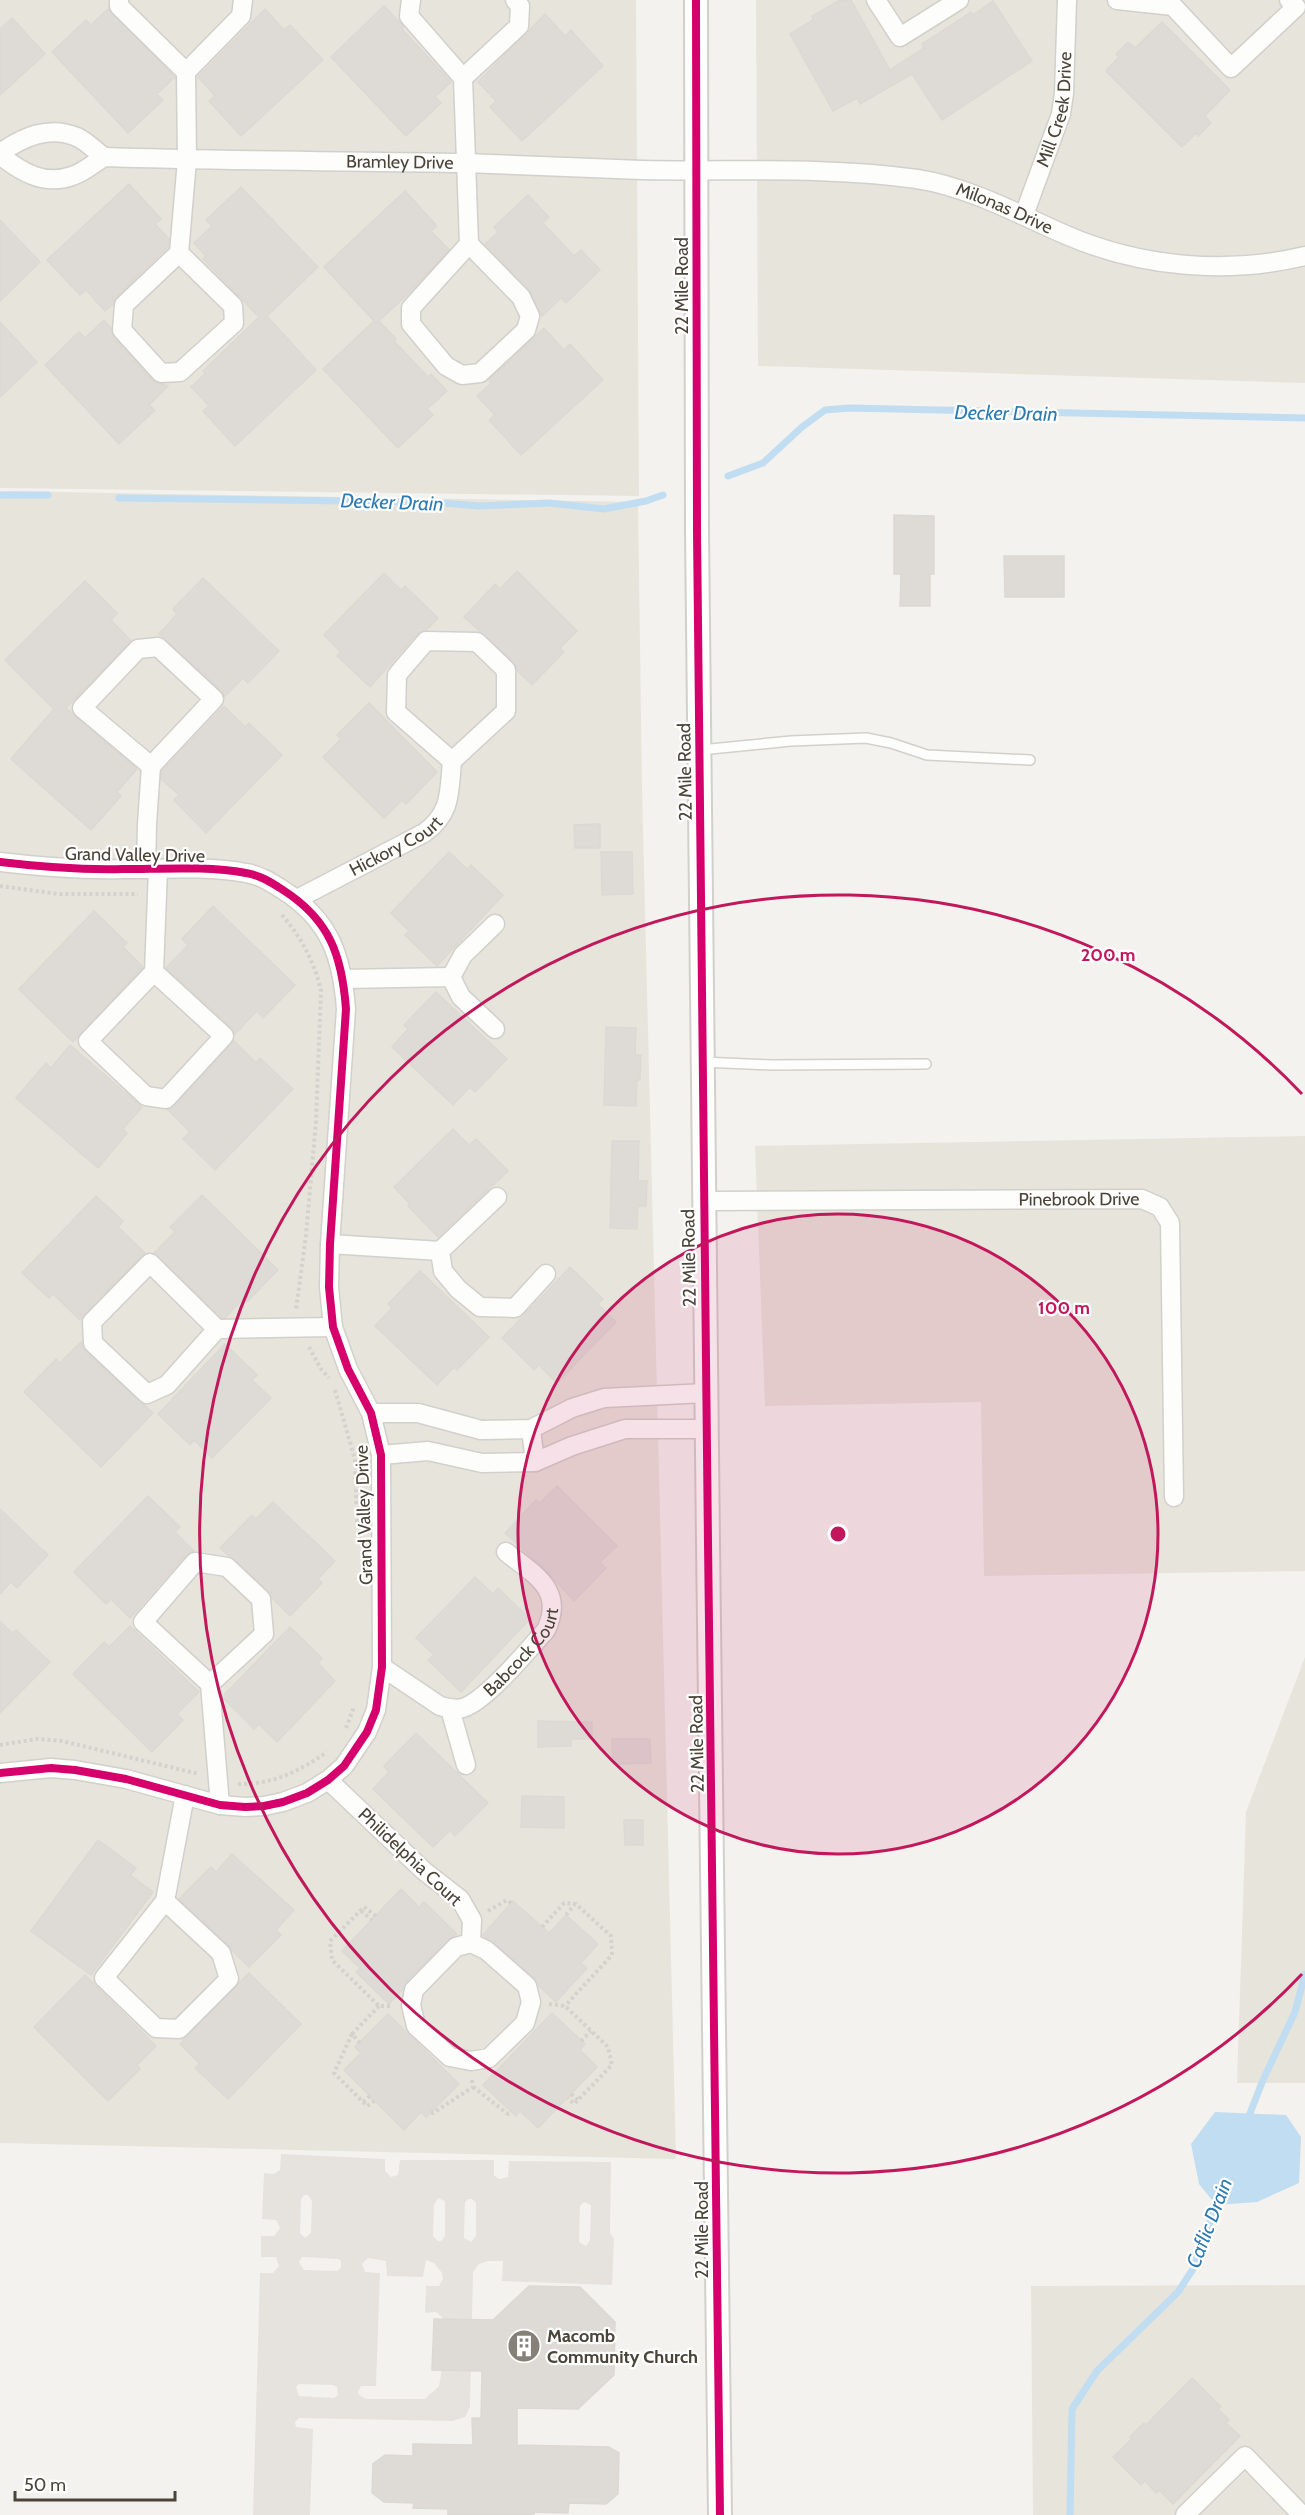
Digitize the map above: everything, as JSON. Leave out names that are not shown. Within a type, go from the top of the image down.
[{"type":"street","points":[[119,0],[118,6],[186,72],[187,160],[178,253],[124,305],[122,330],[161,373],[180,372],[234,323],[233,306],[178,253]]},
{"type":"street","points":[[186,72],[242,16],[243,0]]},
{"type":"street","points":[[411,0],[409,16],[463,78],[469,244],[521,297],[530,316],[526,330],[480,373],[462,375],[446,366],[411,324],[411,308],[469,244]]},
{"type":"street","points":[[463,78],[519,26],[520,6],[515,0]]},
{"type":"street","name":"22 Mile Road","points":[[696,0],[703,1201],[720,2515]]},
{"type":"street","points":[[876,0],[900,37],[959,0]]},
{"type":"street","name":"Mill Creek Drive","points":[[1024,215],[1061,114],[1064,93],[1067,0]]},
{"type":"street","points":[[1118,0],[1176,3],[1231,68],[1296,7],[1289,0]]},
{"type":"street","points":[[48,131],[77,137],[104,157],[72,176],[45,180],[18,170],[0,154],[20,139],[48,131]]},
{"type":"street","name":"Bramley Drive","points":[[104,157],[467,163],[697,170]]},
{"type":"street","name":"Milonas Drive","points":[[697,170],[835,172],[920,179],[955,188],[1024,215],[1068,236],[1119,254],[1152,261],[1212,266],[1269,263],[1305,256]]},
{"type":"street","points":[[426,641],[477,642],[506,670],[506,711],[452,761],[396,712],[397,675],[426,641]]},
{"type":"street","points":[[151,766],[82,708],[138,649],[158,647],[214,699],[151,766],[152,869],[157,891],[154,972],[88,1041],[146,1096],[166,1099],[224,1036],[154,972]]},
{"type":"street","name":"Hickory Court","points":[[297,898],[437,824],[446,810],[452,761]]},
{"type":"street","name":"Grand Valley Drive","points":[[0,862],[66,870],[152,869],[248,873],[271,882],[297,898],[330,936],[344,979],[346,1009],[329,1287],[333,1327],[348,1369],[371,1413],[381,1455],[382,1667],[376,1710],[367,1732],[344,1766],[328,1780],[307,1793],[283,1802],[245,1808],[220,1805],[126,1779],[75,1770],[51,1768],[0,1773]]},
{"type":"street","points":[[451,977],[463,955],[495,924]]},
{"type":"street","points":[[344,979],[451,977]]},
{"type":"street","points":[[451,977],[461,997],[495,1029]]},
{"type":"street","points":[[330,1244],[440,1251],[497,1197]]},
{"type":"street","name":"Pinebrook Drive","points":[[703,1201],[1143,1198],[1160,1207],[1170,1222],[1174,1497]]},
{"type":"street","points":[[440,1251],[443,1271],[458,1289],[480,1307],[515,1308],[546,1274]]},
{"type":"street","points":[[217,1329],[167,1385],[147,1394],[93,1343],[92,1322],[150,1263],[217,1329],[333,1327]]},
{"type":"street","points":[[371,1413],[418,1413],[481,1430],[531,1429],[572,1408],[604,1398],[706,1393]]},
{"type":"street","points":[[531,1429],[535,1462]]},
{"type":"street","name":"Grand Valley Drive","points":[[381,1455],[428,1451],[482,1463],[535,1462],[572,1446],[617,1431],[706,1430]]},
{"type":"street","name":"Babcock Court","points":[[450,1709],[463,1708],[478,1700],[546,1630],[553,1615],[553,1603],[548,1590],[506,1552]]},
{"type":"street","points":[[210,1683],[264,1634],[261,1599],[227,1567],[195,1562],[143,1622],[210,1683],[220,1805]]},
{"type":"street","points":[[382,1667],[427,1699],[450,1709],[466,1765]]},
{"type":"street","name":"Philidelphia Court","points":[[328,1780],[424,1871],[460,1899],[472,1920],[471,1943]]},
{"type":"street","points":[[165,1901],[221,1953],[229,1979],[179,2029],[156,2028],[104,1978],[165,1901],[185,1795]]},
{"type":"street","points":[[471,1943],[486,1950],[527,1986],[531,2002],[525,2023],[489,2058],[471,2061],[450,2057],[416,2026],[411,2005],[414,1989],[456,1947],[471,1943]]},
{"type":"street","points":[[1185,2515],[1245,2456],[1302,2515]]},
{"type":"lane","points":[[700,750],[791,741],[867,738],[927,755],[1030,759]]},
{"type":"lane","points":[[703,1062],[771,1065],[926,1064]]},
{"type":"path","points":[[0,886],[58,894],[157,891]]},
{"type":"path","points":[[274,909],[292,926],[302,941],[317,974],[321,991],[316,1120],[306,1235],[295,1319],[297,1327],[321,1369],[333,1385],[349,1436],[355,1460],[360,1553]]},
{"type":"path","points":[[345,1733],[347,1720],[355,1705]]},
{"type":"path","points":[[0,1745],[37,1739],[62,1741],[232,1784],[270,1782],[308,1765],[334,1745]]},
{"type":"path","points":[[472,1920],[507,1900],[511,1903]]},
{"type":"path","points":[[542,1928],[564,1903],[576,1904],[611,1936],[612,1955],[565,2006]]},
{"type":"path","points":[[566,1914],[576,1904]]},
{"type":"path","points":[[374,1918],[361,1911],[330,1941],[332,1960],[379,2006]]},
{"type":"path","points":[[531,2002],[565,2006],[608,2047],[612,2065],[578,2100],[569,2096]]},
{"type":"path","points":[[374,2101],[367,2106],[334,2073],[352,2034],[379,2006],[411,2005]]},
{"type":"path","points":[[581,2040],[591,2031]]},
{"type":"path","points":[[352,2034],[360,2043]]},
{"type":"path","points":[[471,2061],[472,2087]]},
{"type":"path","points":[[472,2087],[508,2114],[511,2111]]},
{"type":"path","points":[[431,2112],[433,2113],[472,2087]]},
{"type":"path","points":[[363,2102],[370,2096]]},
{"type":"shaded area","points":[[0,0],[636,0],[639,496],[0,488]]},
{"type":"shaded area","points":[[756,0],[1305,0],[1305,383],[758,366]]},
{"type":"shaded area","points":[[0,491],[638,502],[642,788],[676,2159],[0,2143]]},
{"type":"shaded area","points":[[1305,1136],[1305,1571],[984,1576],[981,1402],[765,1406],[755,1146]]},
{"type":"shaded area","points":[[1305,1657],[1305,2083],[1237,2083],[1246,1812]]},
{"type":"shaded area","points":[[281,2154],[385,2159],[385,2171],[391,2177],[398,2175],[400,2160],[494,2160],[494,2175],[499,2179],[508,2177],[509,2161],[611,2162],[610,2233],[614,2239],[612,2285],[502,2281],[503,2261],[488,2261],[479,2264],[473,2272],[470,2407],[465,2417],[452,2421],[299,2418],[295,2422],[296,2427],[313,2429],[310,2515],[253,2515],[260,2273],[273,2273],[279,2266],[276,2257],[261,2257],[261,2236],[274,2236],[280,2228],[276,2220],[262,2219],[264,2173],[274,2174],[280,2170]],"holes":[[[304,2195],[308,2195],[312,2201],[311,2233],[305,2238],[300,2233],[301,2199]],[[438,2198],[445,2201],[445,2236],[441,2241],[433,2236],[434,2205]],[[472,2199],[476,2203],[476,2236],[471,2242],[464,2238],[465,2202]],[[584,2202],[591,2205],[590,2240],[586,2246],[579,2242],[580,2206]],[[302,2257],[341,2261],[341,2268],[337,2271],[304,2270],[299,2262]],[[368,2258],[386,2261],[387,2276],[423,2277],[426,2260],[434,2263],[442,2273],[443,2279],[439,2286],[426,2286],[425,2313],[436,2312],[442,2317],[439,2386],[425,2399],[366,2399],[359,2395],[361,2386],[376,2386],[380,2273],[365,2272],[362,2264]],[[299,2384],[337,2387],[338,2395],[334,2398],[299,2396],[296,2387]]]},
{"type":"shaded area","points":[[1305,2285],[1305,2515],[1033,2515],[1031,2286]]},
{"type":"water","points":[[1215,2112],[1286,2115],[1301,2137],[1299,2183],[1257,2202],[1216,2205],[1199,2184],[1191,2144]]},
{"type":"building","points":[[840,0],[851,0],[890,70],[924,48],[922,44],[971,12],[973,15],[993,1],[1032,61],[942,120],[912,74],[860,104],[857,98],[833,111],[790,34],[813,20],[812,16]]},
{"type":"building","points":[[384,6],[451,82],[435,97],[441,103],[406,136],[331,57]]},
{"type":"building","points":[[108,9],[175,77],[157,94],[163,100],[128,133],[52,52],[86,20],[91,25]]},
{"type":"building","points":[[265,9],[284,30],[290,25],[323,60],[241,136],[209,101],[215,96],[198,77]]},
{"type":"building","points":[[545,14],[565,36],[571,30],[603,66],[522,141],[490,107],[496,101],[478,82]]},
{"type":"building","points":[[12,18],[45,54],[0,95],[0,29]]},
{"type":"building","points":[[1162,22],[1230,90],[1205,116],[1211,123],[1198,136],[1196,133],[1182,147],[1106,71],[1119,57],[1116,54],[1128,42],[1135,48]]},
{"type":"building","points":[[129,184],[161,219],[155,224],[169,239],[168,247],[116,297],[113,304],[105,311],[86,290],[80,295],[47,260]]},
{"type":"building","points":[[241,187],[318,267],[267,316],[316,370],[235,446],[203,411],[209,406],[191,387],[205,374],[203,371],[259,317],[203,259],[206,256],[194,243],[212,226],[206,220]]},
{"type":"building","points":[[405,191],[437,226],[431,231],[449,250],[379,321],[396,339],[394,341],[428,377],[431,374],[447,391],[427,409],[433,415],[398,448],[323,369],[374,321],[324,267]]},
{"type":"building","points":[[528,195],[549,217],[543,223],[574,256],[581,250],[600,270],[566,303],[561,298],[542,316],[529,289],[485,244],[498,232],[494,227]]},
{"type":"building","points":[[0,220],[40,262],[0,301]]},
{"type":"building","points":[[104,320],[111,328],[114,338],[153,381],[168,386],[149,405],[155,410],[119,444],[45,365],[79,332],[85,338]]},
{"type":"building","points":[[0,322],[37,362],[0,397]]},
{"type":"building","points":[[544,328],[564,350],[570,344],[603,380],[521,455],[489,420],[495,415],[477,396],[491,383],[489,380]]},
{"type":"building","points":[[894,515],[934,516],[934,574],[930,574],[930,606],[900,606],[901,574],[894,574]]},
{"type":"building","points":[[1004,556],[1064,556],[1064,597],[1005,597]]},
{"type":"building","points":[[517,571],[577,631],[560,648],[564,652],[532,685],[517,670],[514,662],[464,617],[495,584],[500,589]]},
{"type":"building","points":[[384,573],[401,590],[405,586],[438,618],[426,630],[417,634],[370,687],[337,656],[341,652],[324,635]]},
{"type":"building","points":[[203,578],[279,651],[248,683],[243,678],[225,696],[159,634],[177,614],[173,609]]},
{"type":"building","points":[[85,581],[117,613],[111,620],[131,641],[66,708],[137,769],[117,792],[121,796],[91,830],[11,759],[54,709],[5,660]]},
{"type":"building","points":[[369,703],[437,772],[406,804],[402,800],[384,818],[323,757],[341,739],[337,735]]},
{"type":"building","points":[[224,706],[245,727],[249,723],[282,755],[206,833],[174,800],[179,795],[161,779],[162,771]]},
{"type":"building","points":[[600,824],[600,848],[575,848],[574,825]]},
{"type":"building","points":[[449,852],[467,869],[471,865],[503,895],[437,966],[405,935],[409,931],[391,913]]},
{"type":"building","points":[[601,852],[632,852],[633,894],[602,895]]},
{"type":"building","points":[[213,906],[295,985],[263,1018],[257,1011],[235,1034],[232,1028],[166,968],[188,945],[182,939]]},
{"type":"building","points":[[94,911],[127,943],[123,947],[143,967],[73,1042],[19,989]]},
{"type":"building","points":[[436,992],[507,1059],[475,1092],[470,1087],[453,1105],[392,1047],[408,1029],[404,1025]]},
{"type":"building","points":[[606,1027],[636,1028],[635,1055],[641,1055],[636,1106],[604,1105]]},
{"type":"building","points":[[234,1041],[256,1063],[260,1058],[293,1089],[215,1170],[183,1139],[190,1132],[168,1110],[174,1107]]},
{"type":"building","points":[[70,1045],[142,1107],[123,1129],[127,1133],[98,1168],[16,1098],[46,1063],[51,1068]]},
{"type":"building","points":[[453,1129],[469,1145],[476,1139],[508,1171],[438,1237],[408,1206],[410,1204],[394,1187]]},
{"type":"building","points":[[612,1141],[639,1141],[638,1181],[647,1181],[646,1206],[638,1206],[637,1229],[610,1228]]},
{"type":"building","points":[[202,1195],[278,1270],[247,1302],[243,1299],[225,1318],[222,1318],[154,1253],[175,1232],[170,1227]]},
{"type":"building","points":[[96,1196],[123,1221],[118,1227],[145,1253],[80,1320],[53,1294],[49,1298],[22,1273]]},
{"type":"building","points":[[570,1267],[603,1299],[598,1304],[616,1322],[557,1383],[539,1365],[534,1370],[502,1338]]},
{"type":"building","points":[[420,1271],[489,1337],[457,1370],[454,1367],[437,1385],[375,1326],[392,1308],[388,1304]]},
{"type":"building","points":[[81,1342],[85,1351],[153,1413],[101,1467],[24,1392],[56,1359],[60,1363]]},
{"type":"building","points":[[225,1344],[257,1375],[252,1380],[271,1398],[212,1458],[194,1440],[190,1445],[158,1414]]},
{"type":"building","points":[[557,1486],[617,1546],[600,1562],[606,1568],[574,1601],[545,1569],[505,1533],[536,1500],[540,1503]]},
{"type":"building","points":[[148,1496],[180,1527],[175,1532],[194,1551],[186,1555],[130,1618],[111,1599],[106,1604],[74,1572]]},
{"type":"building","points":[[273,1502],[335,1561],[318,1579],[322,1583],[290,1616],[272,1598],[269,1591],[220,1548],[252,1515],[256,1519]]},
{"type":"building","points":[[0,1509],[48,1555],[17,1588],[11,1582],[0,1594]]},
{"type":"building","points":[[475,1577],[493,1594],[498,1588],[530,1619],[461,1692],[428,1660],[434,1655],[416,1638]]},
{"type":"building","points":[[0,1621],[12,1633],[16,1630],[50,1662],[0,1713]]},
{"type":"building","points":[[130,1626],[199,1692],[177,1714],[183,1720],[152,1752],[73,1674],[104,1642],[109,1647]]},
{"type":"building","points":[[290,1627],[322,1658],[318,1663],[335,1681],[277,1742],[259,1724],[254,1729],[222,1697]]},
{"type":"building","points":[[538,1721],[592,1722],[592,1739],[571,1739],[571,1746],[538,1747]]},
{"type":"building","points":[[416,1733],[488,1803],[455,1836],[450,1830],[433,1847],[373,1789],[389,1772],[384,1766]]},
{"type":"building","points":[[612,1739],[650,1739],[651,1763],[613,1764]]},
{"type":"building","points":[[522,1796],[564,1797],[564,1828],[521,1827]]},
{"type":"building","points":[[624,1820],[643,1820],[643,1845],[625,1845]]},
{"type":"building","points":[[98,1840],[136,1868],[130,1875],[153,1892],[91,1975],[31,1931]]},
{"type":"building","points":[[232,1854],[294,1910],[276,1930],[281,1935],[249,1967],[179,1899],[211,1867],[216,1872]]},
{"type":"building","points":[[401,1889],[419,1907],[424,1902],[457,1934],[448,1939],[406,1982],[389,2004],[356,1972],[360,1968],[342,1951]]},
{"type":"building","points":[[513,1901],[549,1933],[566,1915],[598,1944],[581,1963],[587,1968],[556,2002],[534,1978],[483,1935]]},
{"type":"building","points":[[249,1973],[301,2024],[228,2099],[195,2068],[200,2064],[180,2044]]},
{"type":"building","points":[[85,1975],[156,2046],[137,2065],[140,2069],[108,2101],[34,2027]]},
{"type":"building","points":[[552,2013],[585,2044],[580,2050],[597,2067],[538,2128],[520,2111],[516,2116],[483,2085]]},
{"type":"building","points":[[388,2014],[459,2084],[426,2117],[421,2112],[404,2130],[344,2070],[361,2053],[355,2047]]},
{"type":"building","points":[[529,2286],[580,2287],[615,2322],[614,2375],[578,2409],[517,2408],[517,2445],[609,2447],[619,2453],[618,2494],[606,2504],[569,2503],[568,2513],[534,2512],[534,2515],[448,2515],[448,2509],[413,2508],[414,2503],[384,2502],[372,2493],[373,2464],[385,2455],[413,2456],[413,2444],[473,2445],[472,2418],[481,2418],[482,2371],[432,2370],[434,2319],[493,2320]]},
{"type":"building","points":[[1192,2378],[1221,2407],[1218,2409],[1229,2420],[1226,2423],[1240,2436],[1173,2504],[1159,2490],[1156,2493],[1145,2481],[1141,2485],[1113,2457],[1132,2439],[1130,2437],[1144,2423],[1146,2425]]},
{"type":"waterway","name":"Decker Drain","points":[[728,476],[763,463],[802,427],[825,410],[849,408],[1305,418]]},
{"type":"waterway","name":"Decker Drain","points":[[0,495],[48,495]]},
{"type":"waterway","name":"Decker Drain","points":[[119,498],[431,502],[480,506],[549,503],[604,509],[646,501],[663,495]]},
{"type":"waterway","name":"Caflic Drain","points":[[1247,2121],[1263,2080],[1295,2012],[1305,1974]]},
{"type":"waterway","name":"Caflic Drain","points":[[1070,2515],[1072,2409],[1097,2371],[1178,2292],[1193,2269],[1218,2199]]},
{"type":"cycle path","points":[[696,0],[699,779],[720,2515]]},
{"type":"cycle path","points":[[0,862],[76,869],[201,869],[251,874],[270,882],[299,902],[323,927],[331,941],[341,972],[346,1009],[329,1287],[333,1327],[348,1369],[371,1413],[381,1455],[382,1667],[376,1710],[367,1732],[344,1766],[328,1780],[307,1793],[283,1802],[245,1807],[220,1805],[126,1779],[75,1770],[51,1768],[0,1773]]},
{"type":"place","name":"Macomb Community Church","points":[[524,2346]]}]
